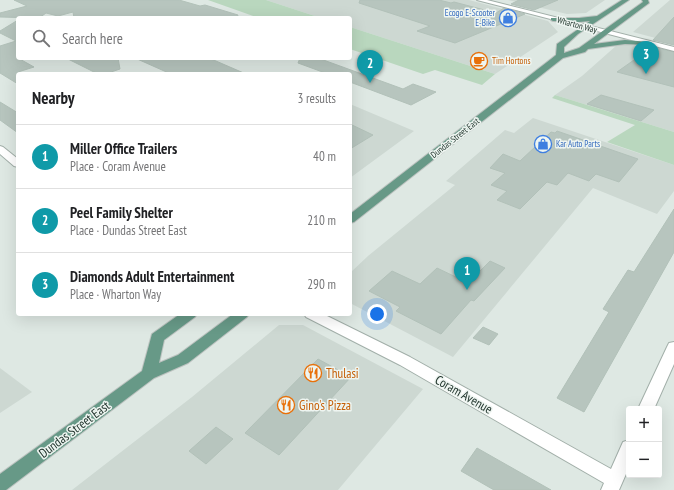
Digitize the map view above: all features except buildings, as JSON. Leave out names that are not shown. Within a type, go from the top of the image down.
[{"type":"main road","name":"Dundas Street East","points":[[560,56],[560,46],[584,27],[626,0]]},
{"type":"main road","name":"Dundas Street East","points":[[352,218],[560,56],[585,48],[646,3],[645,0]]},
{"type":"main road","points":[[553,19],[578,20],[601,17]]},
{"type":"main road","points":[[585,48],[624,42],[650,44]]},
{"type":"main road","points":[[148,374],[157,338],[187,316]]},
{"type":"main road","name":"Dundas Street East","points":[[0,484],[148,374],[183,359],[239,316]]},
{"type":"street","name":"Wharton Way","points":[[480,0],[674,49]]},
{"type":"street","points":[[0,149],[16,162]]},
{"type":"street","name":"Coram Avenue","points":[[314,316],[405,361],[612,485]]},
{"type":"street","points":[[647,406],[674,347]]},
{"type":"street","points":[[612,485],[626,454]]},
{"type":"shaded area","points":[[266,0],[469,0],[548,21],[558,32],[495,74],[352,28],[352,16],[315,16]]},
{"type":"shaded area","points":[[508,0],[605,0],[586,13],[567,14]]},
{"type":"shaded area","points":[[670,0],[674,0],[674,43],[633,32]]},
{"type":"shaded area","points":[[617,45],[632,45],[674,55],[674,132],[555,95],[582,76]]},
{"type":"shaded area","points":[[352,105],[414,131],[352,177]]},
{"type":"shaded area","points":[[533,118],[674,165],[674,191],[657,214],[593,188],[453,357],[352,304],[352,271],[368,256],[455,185],[446,181],[505,130],[514,133]]},
{"type":"shaded area","points":[[279,325],[303,325],[423,389],[338,490],[72,490],[192,397]]},
{"type":"shaded area","points":[[0,368],[32,392],[0,413]]},
{"type":"green space","points":[[208,0],[266,0],[315,16],[253,16]]},
{"type":"green space","points":[[352,28],[495,74],[482,85],[435,70],[423,74],[352,50]]},
{"type":"green space","points":[[555,95],[674,132],[674,165],[607,142],[635,125],[552,98]]},
{"type":"place","name":"Ecogo E-Scooter E-Bike","points":[[508,18]]},
{"type":"place","name":"Tim Hortons","points":[[479,61]]},
{"type":"place","name":"Diamonds Adult Entertainment","points":[[646,74]]},
{"type":"place","name":"Peel Family Shelter","points":[[370,83]]},
{"type":"place","name":"Kar Auto Parts","points":[[543,144]]},
{"type":"place","name":"Miller Office Trailers","points":[[467,290]]},
{"type":"place","name":"Thulasi","points":[[313,373]]},
{"type":"place","name":"Gino's Pizza","points":[[286,405]]}]
